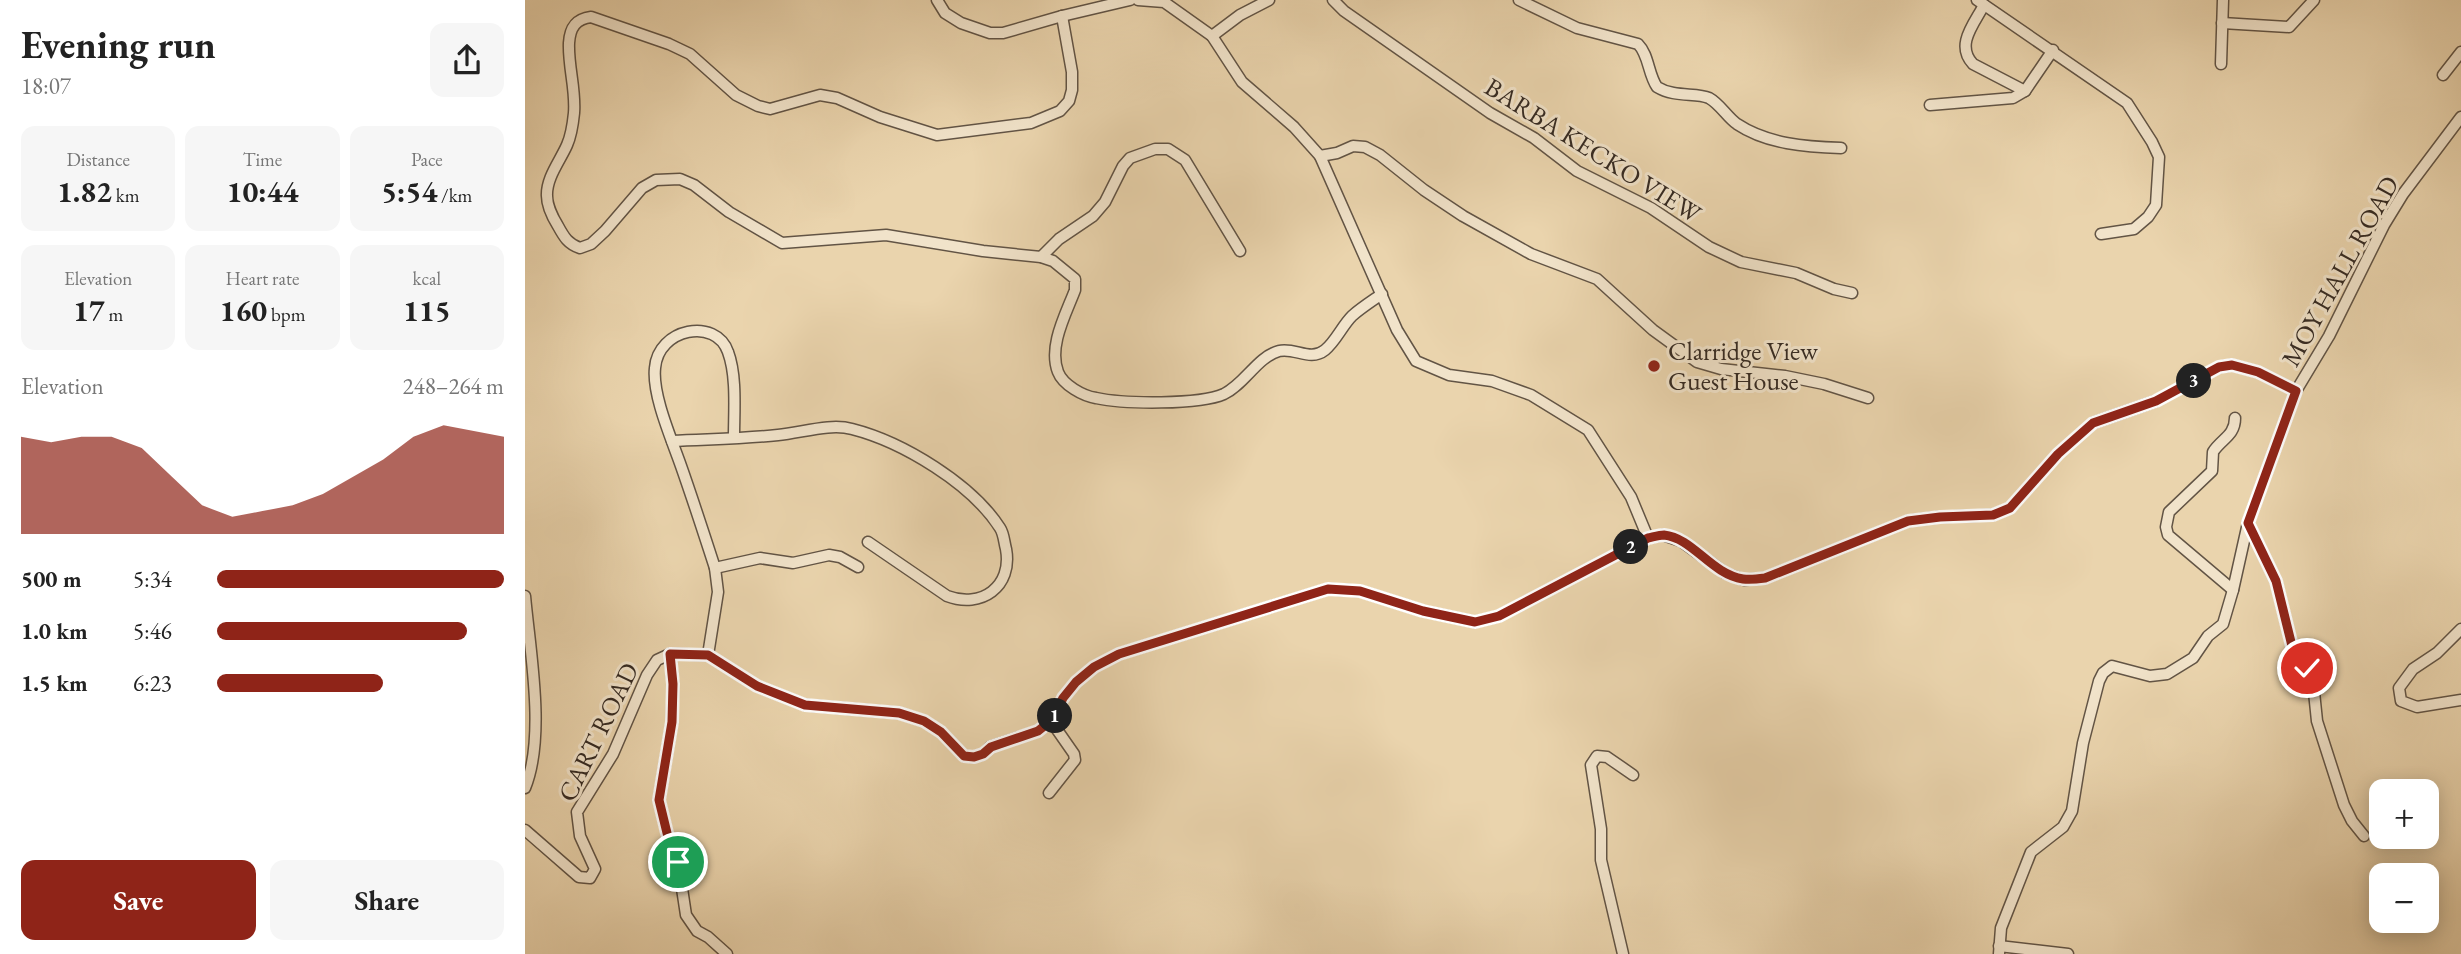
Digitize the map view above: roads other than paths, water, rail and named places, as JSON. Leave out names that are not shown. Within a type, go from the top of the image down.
[{"type":"street","points":[[937,0],[944,13],[961,23],[990,33],[1003,33],[1129,0]]},
{"type":"street","points":[[1138,0],[1164,2],[1212,36],[1242,82],[1286,119],[1320,156],[1397,330],[1416,361],[1449,375],[1492,381],[1531,395],[1588,430],[1631,497],[1648,538]]},
{"type":"street","points":[[1212,36],[1240,15],[1269,0]]},
{"type":"street","name":"BARBA KECKO VIEW","points":[[1333,0],[1344,11],[1490,113],[1534,138],[1577,171],[1651,208],[1709,247],[1741,262],[1796,273],[1834,289],[1852,293]]},
{"type":"street","points":[[1520,0],[1577,28],[1638,44],[1644,50],[1649,72],[1657,87],[1675,94],[1710,99],[1734,121],[1756,135],[1814,147],[1841,148]]},
{"type":"street","points":[[2221,64],[2223,0]]},
{"type":"street","points":[[2222,23],[2289,27],[2314,0]]},
{"type":"street","points":[[2025,91],[1973,64],[1964,50],[1981,2],[2127,103],[2159,157],[2156,205],[2148,217],[2134,229],[2101,234]]},
{"type":"street","points":[[1062,16],[1072,72],[1072,90],[1069,101],[1061,111],[1031,123],[937,135],[880,117],[837,97],[820,95],[770,109],[758,106],[736,95],[706,66],[680,49],[591,17],[581,19],[573,26],[569,42],[574,93],[569,142],[546,196],[553,217],[565,239],[580,248],[591,244],[605,231],[642,188],[656,180],[680,179],[694,185],[729,212],[782,243],[886,235],[995,253],[1041,257],[1053,261],[1075,279],[1075,289],[1054,353],[1058,374],[1073,389],[1094,398],[1164,401],[1209,398],[1224,394],[1242,383],[1268,356],[1279,351],[1315,355],[1325,350],[1352,317],[1382,294]]},
{"type":"street","points":[[1930,105],[2013,98],[2025,91],[2053,50]]},
{"type":"street","points":[[2443,75],[2461,52]]},
{"type":"street","name":"MOY HALL ROAD","points":[[1999,950],[2001,928],[2031,852],[2063,827],[2072,811],[2083,743],[2103,673],[2112,666],[2150,677],[2167,674],[2193,658],[2208,636],[2223,624],[2248,523],[2296,391],[2329,336],[2384,225],[2403,194],[2461,117]]},
{"type":"street","points":[[1320,156],[1353,146],[1365,147],[1380,155],[1424,190],[1463,216],[1531,254],[1597,279],[1653,330],[1697,362],[1721,369],[1785,376],[1824,384],[1868,398]]},
{"type":"street","points":[[1041,257],[1059,239],[1093,216],[1105,202],[1123,166],[1131,158],[1155,149],[1168,149],[1185,160],[1240,251]]},
{"type":"street","points":[[734,437],[735,395],[728,351],[721,340],[706,333],[685,331],[669,338],[661,349],[655,368],[660,407],[715,568],[718,592],[708,655],[757,686],[805,705],[899,713],[924,721],[941,732],[964,756],[974,757],[991,747],[1038,731],[1051,721],[1063,698],[1076,682],[1094,667],[1119,654],[1328,589],[1360,591],[1423,611],[1475,622],[1499,616],[1648,538],[1663,535],[1681,541],[1725,573],[1744,580],[1765,578],[1908,521],[1993,515],[2010,508],[2058,454],[2093,423],[2156,401],[2219,367],[2232,365],[2258,372],[2296,391]]},
{"type":"street","points":[[2233,590],[2168,535],[2165,520],[2182,497],[2212,471],[2213,452],[2235,428],[2235,418]]},
{"type":"street","points":[[672,441],[849,428],[869,434],[908,452],[975,497],[1002,531],[1007,566],[1004,577],[993,590],[977,600],[959,600],[947,596],[868,542]]},
{"type":"street","points":[[2248,523],[2276,581],[2292,646],[2307,668],[2318,720],[2344,805],[2352,821],[2364,835]]},
{"type":"street","points":[[715,568],[760,558],[793,563],[829,555],[840,557],[858,567]]},
{"type":"street","points":[[525,596],[535,717],[535,747],[525,788]]},
{"type":"street","points":[[2461,629],[2437,653],[2413,669],[2399,688],[2401,701],[2417,707],[2461,701]]},
{"type":"street","points":[[670,654],[673,684],[672,722],[659,800],[678,862],[686,915],[697,931],[727,954]]},
{"type":"street","name":"CART ROAD","points":[[525,830],[579,877],[590,878],[595,869],[580,836],[577,812],[613,754],[647,675],[657,660],[670,654],[708,655]]},
{"type":"street","points":[[1049,793],[1075,760],[1075,754],[1051,721]]},
{"type":"street","points":[[1623,954],[1601,860],[1601,829],[1591,765],[1597,756],[1607,757],[1633,775]]},
{"type":"street","points":[[1999,950],[2068,954]]},
{"type":"place","name":"Clarridge View Guest House","points":[[1654,366]]}]
